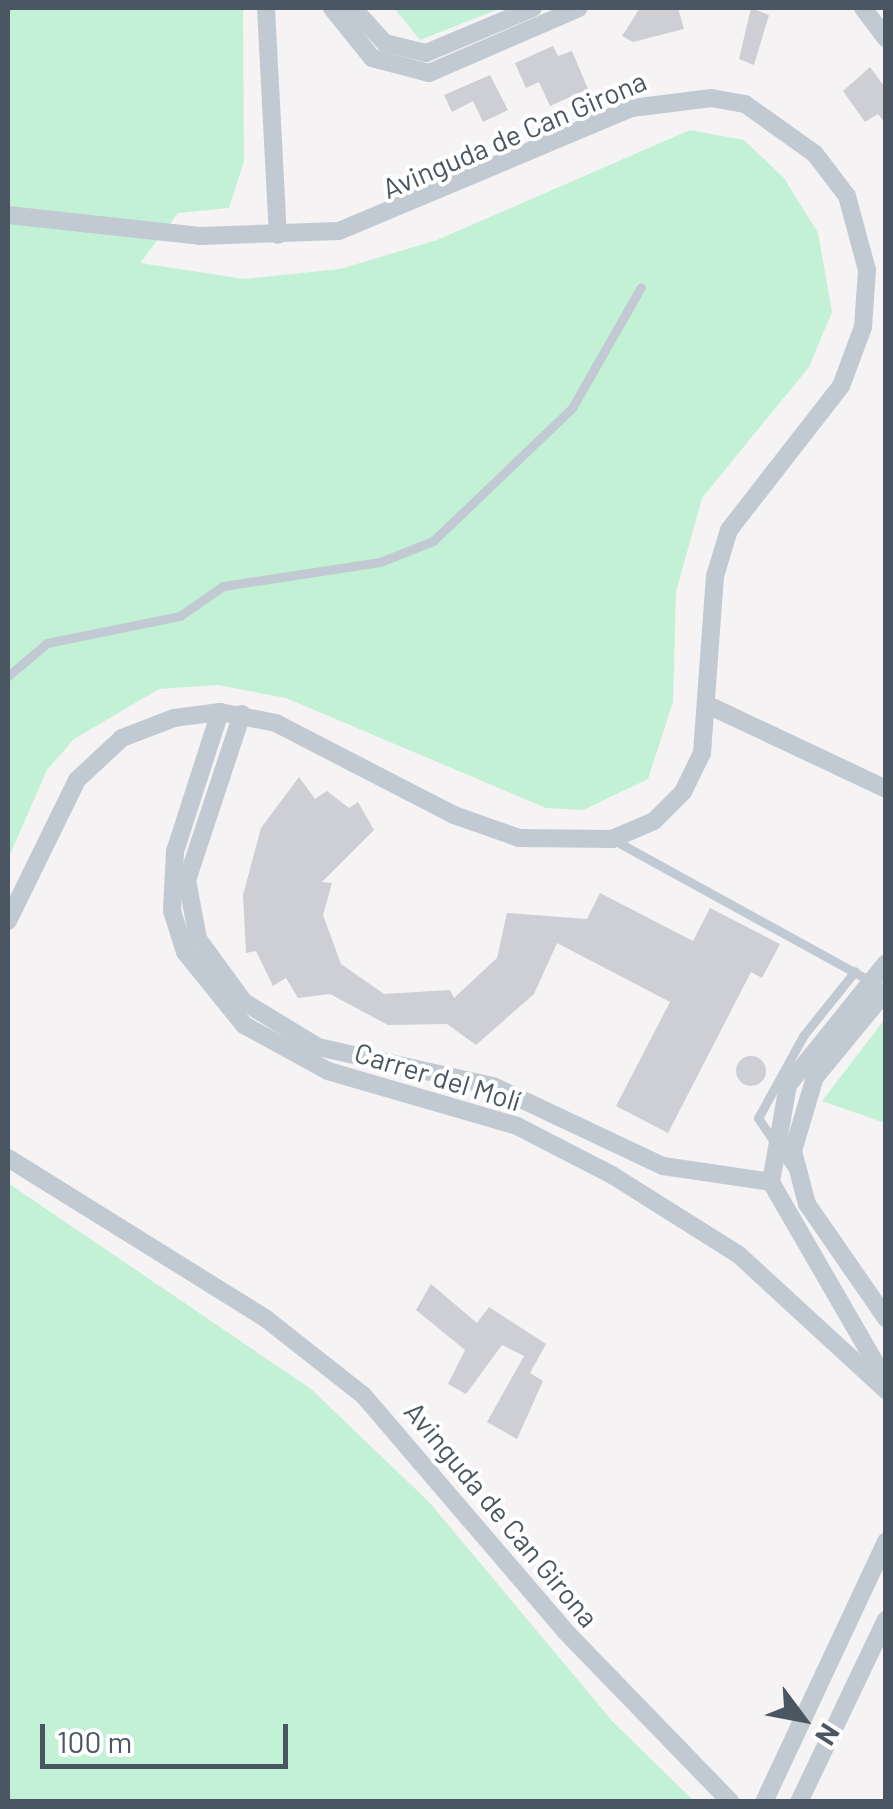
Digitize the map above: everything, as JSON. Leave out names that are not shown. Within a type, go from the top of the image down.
[{"type":"street","points":[[266,8],[278,235]]},
{"type":"street","points":[[332,8],[372,58],[429,72],[579,8]]},
{"type":"street","points":[[353,8],[385,43],[426,53],[534,8]]},
{"type":"street","points":[[863,8],[886,38]]},
{"type":"street","name":"Avinguda de Can Girona","points":[[8,215],[278,235],[360,227],[657,100],[745,104],[816,154],[848,196],[861,235],[864,327],[841,386],[729,530],[715,576],[710,706],[683,792],[654,821],[612,839],[546,842],[485,828],[297,731],[242,714],[220,712],[138,730],[86,768],[8,921]]},
{"type":"street","points":[[710,706],[886,789]]},
{"type":"street","name":"Carrer del Molí","points":[[220,712],[174,851],[172,911],[186,952],[244,1025],[328,1071],[518,1126],[612,1175],[739,1255],[886,1390]]},
{"type":"street","name":"Carrer del Molí","points":[[242,714],[187,880],[198,939],[244,1002],[318,1047],[493,1086],[676,1170],[771,1182]]},
{"type":"street","points":[[886,963],[861,976],[798,1067],[772,1142],[771,1182],[886,1382]]},
{"type":"street","points":[[886,991],[802,1100],[796,1173],[886,1318]]},
{"type":"street","name":"Avinguda de Can Girona","points":[[8,1158],[265,1318],[362,1396],[566,1632],[731,1802]]},
{"type":"street","points":[[764,1802],[886,1540]]},
{"type":"street","points":[[799,1802],[886,1620]]},
{"type":"lane","points":[[8,676],[47,644],[180,616],[223,586],[380,562],[433,541],[572,408],[641,287]]},
{"type":"lane","points":[[612,839],[861,976],[765,1104],[758,1125],[796,1173]]},
{"type":"green space","points":[[8,8],[243,8],[244,161],[229,208],[178,213],[140,263],[244,279],[340,269],[437,240],[690,130],[744,140],[784,178],[818,233],[832,312],[809,367],[702,498],[676,592],[673,702],[648,779],[583,810],[546,808],[286,698],[218,685],[159,689],[74,739],[47,770],[8,859]]},
{"type":"green space","points":[[394,8],[501,8],[420,40]]},
{"type":"green space","points":[[885,1019],[885,1123],[822,1101]]},
{"type":"green space","points":[[8,1183],[311,1389],[429,1502],[613,1722],[694,1801],[8,1801]]},
{"type":"building","points":[[640,8],[678,8],[684,29],[633,42],[622,36]]},
{"type":"building","points":[[751,8],[769,15],[754,65],[739,59]]},
{"type":"building","points":[[553,46],[558,56],[572,51],[588,89],[550,106],[539,82],[526,88],[515,63]]},
{"type":"building","points":[[870,67],[886,89],[886,124],[878,114],[865,122],[843,91]]},
{"type":"building","points":[[490,75],[508,110],[483,122],[473,101],[452,112],[444,95]]},
{"type":"building","points":[[299,777],[315,799],[327,791],[349,808],[358,802],[374,830],[322,882],[332,883],[323,915],[341,964],[384,994],[450,990],[454,998],[497,958],[507,913],[587,919],[600,893],[693,941],[710,908],[780,944],[762,978],[751,972],[668,1133],[616,1106],[670,1002],[557,943],[534,994],[476,1045],[447,1024],[388,1025],[330,994],[298,998],[286,978],[273,986],[256,951],[246,953],[243,895],[261,828]]},
{"type":"building","points":[[751,1056],[762,1060],[766,1071],[762,1082],[751,1086],[740,1082],[736,1071],[740,1060]]},
{"type":"building","points":[[431,1284],[477,1323],[489,1307],[546,1344],[530,1373],[543,1381],[517,1439],[487,1422],[524,1356],[502,1345],[466,1394],[448,1384],[465,1350],[416,1310]]}]
